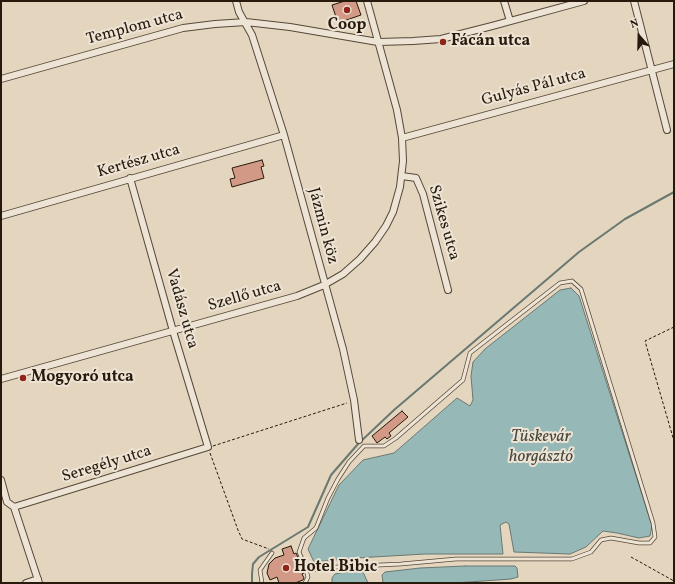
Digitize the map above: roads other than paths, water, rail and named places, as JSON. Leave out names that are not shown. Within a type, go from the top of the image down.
[{"type":"street","name":"Jázmin köz","points":[[236,1],[239,12],[246,22],[258,51],[284,135],[343,350],[354,400],[359,440]]},
{"type":"street","points":[[367,1],[402,138]]},
{"type":"street","points":[[504,1],[510,21]]},
{"type":"street","name":"Templom utca","points":[[1,78],[183,28],[246,22],[290,27],[378,42],[441,39],[584,1]]},
{"type":"street","points":[[634,1],[667,130]]},
{"type":"street","name":"Gulyás Pál utca","points":[[402,138],[651,69],[674,64]]},
{"type":"street","name":"Kertész utca","points":[[1,216],[284,135]]},
{"type":"street","name":"Szellő utca","points":[[1,379],[297,296],[343,274],[360,259],[375,242],[386,226],[393,212],[402,176],[402,138]]},
{"type":"street","name":"Szikes utca","points":[[402,176],[416,178],[448,290]]},
{"type":"street","name":"Vadász utca","points":[[130,178],[173,331],[208,447]]},
{"type":"street","name":"Seregély utca","points":[[14,507],[208,447]]},
{"type":"street","points":[[1,480],[7,502],[14,507],[38,581],[26,583]]},
{"type":"lane","points":[[305,566],[318,570],[337,567],[401,564],[456,559],[572,559],[591,552],[601,540],[611,538],[639,543],[650,543],[656,537],[581,289],[572,281],[560,283],[470,353],[463,380],[396,438],[384,446],[364,446],[338,479],[328,498],[316,528],[304,538],[299,552],[308,577],[305,583]]},
{"type":"lane","points":[[359,440],[364,446]]},
{"type":"lane","points":[[262,583],[260,570],[272,553]]},
{"type":"water","name":"Tüskevár horgásztó","points":[[571,288],[579,296],[652,526],[650,536],[639,538],[603,531],[586,547],[570,554],[514,552],[509,524],[506,522],[500,525],[503,554],[425,554],[314,562],[308,549],[339,485],[363,460],[394,453],[457,398],[470,406],[473,400],[471,376],[473,362],[485,349],[560,290]]},
{"type":"water","points":[[515,566],[517,568],[518,577],[511,579],[455,583],[383,583],[382,575],[385,572],[420,568]]},
{"type":"water","points":[[355,570],[363,572],[368,583],[332,583],[332,578],[335,574]]},
{"type":"waterway","points":[[252,583],[253,564],[259,557],[308,527],[331,475],[358,444],[394,410],[579,252],[625,219],[674,192]]},
{"type":"place","name":"Coop","points":[[347,10]]},
{"type":"place","name":"Fácán utca","points":[[443,42]]},
{"type":"place","name":"Mogyoró utca","points":[[23,378]]},
{"type":"place","name":"Hotel Bibic","points":[[286,568]]}]
